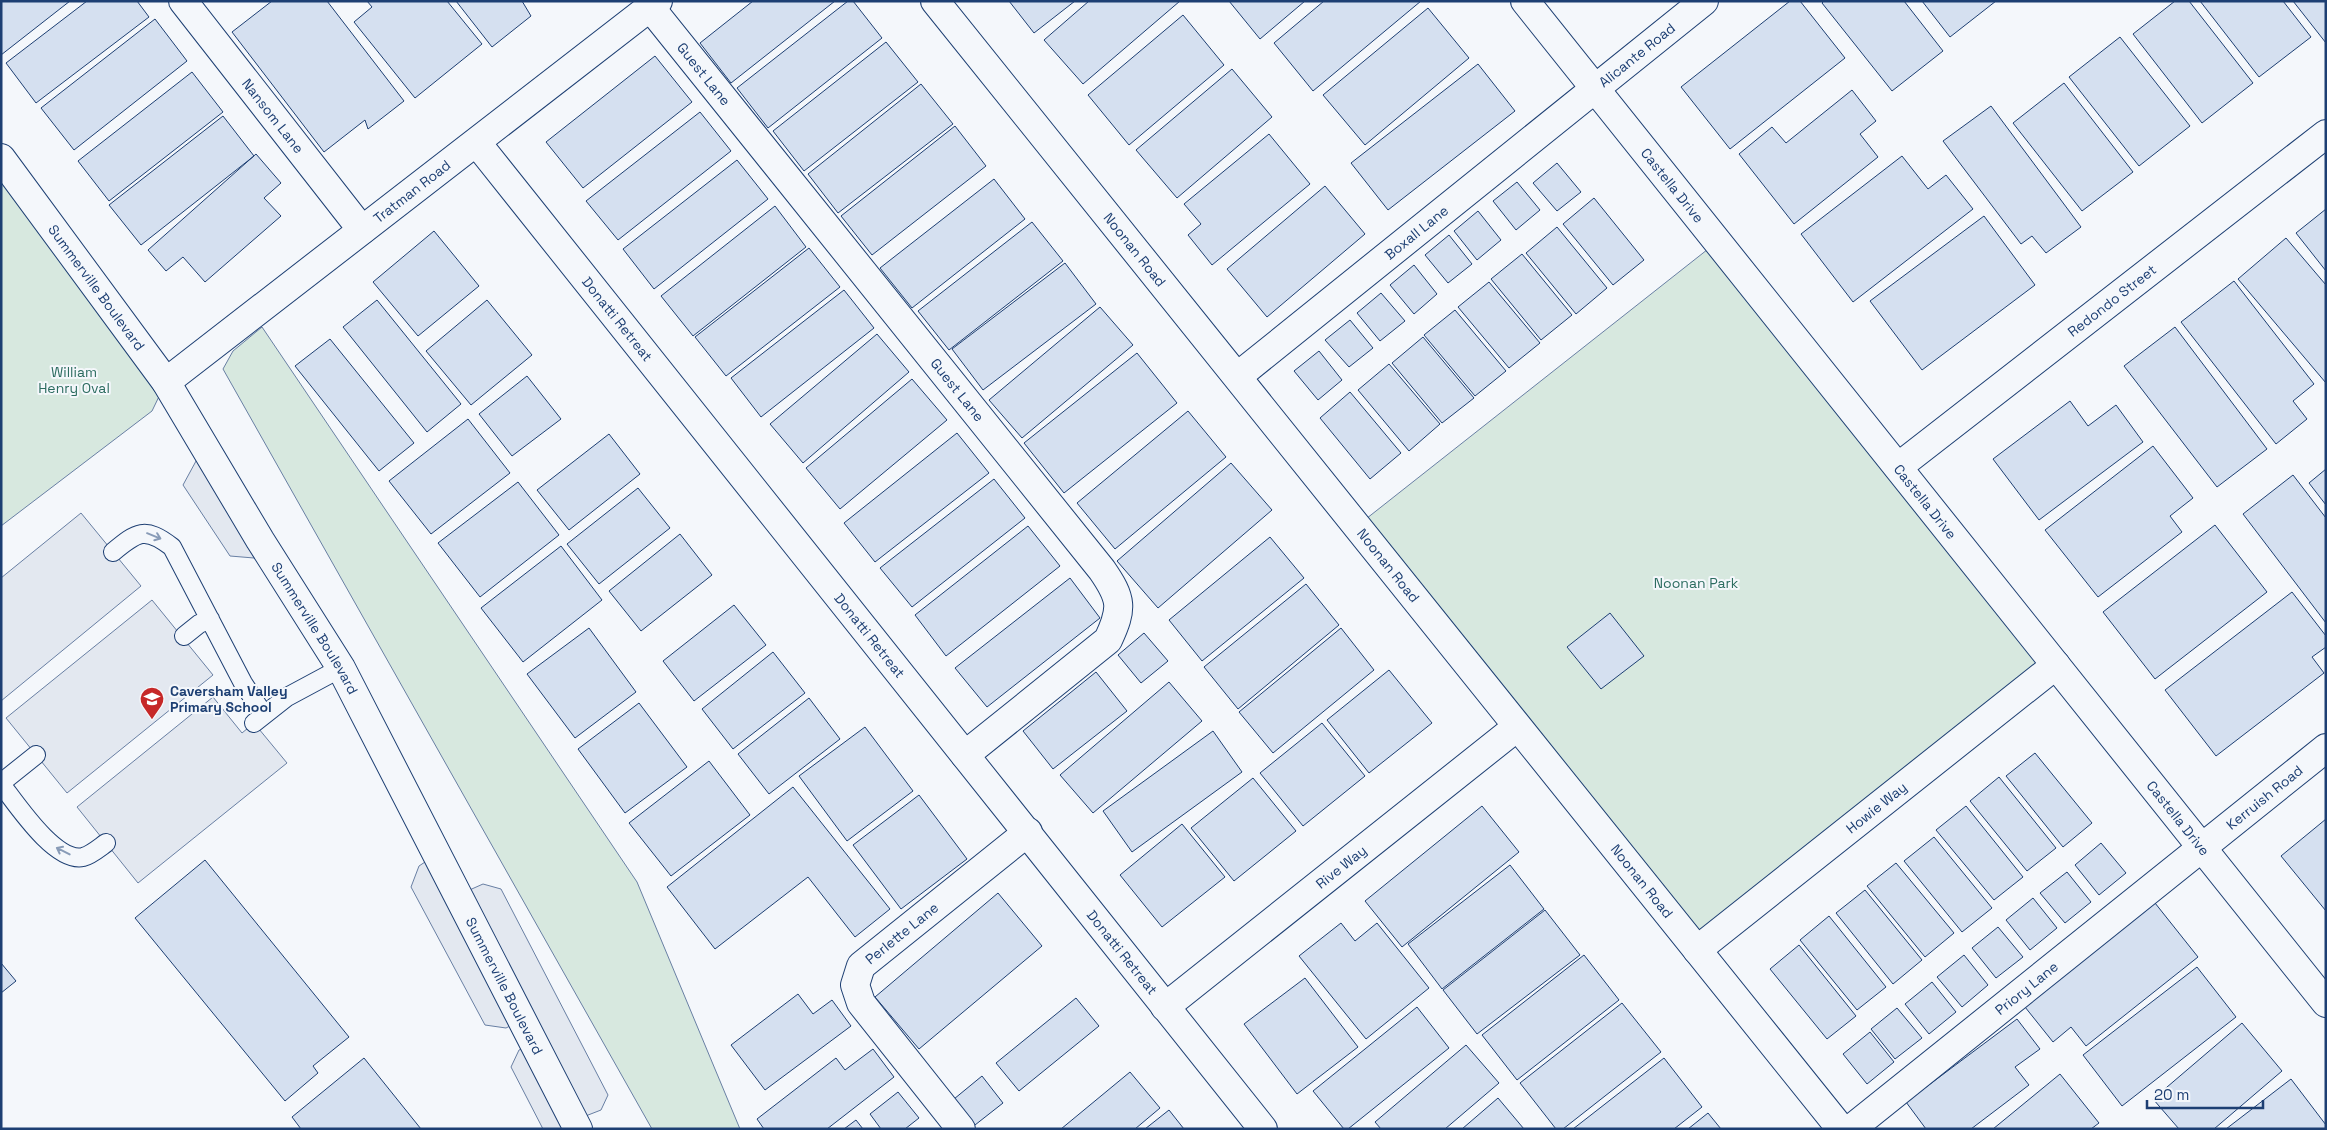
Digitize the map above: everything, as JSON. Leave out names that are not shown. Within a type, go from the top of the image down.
[{"type":"street","name":"Nansom Lane","points":[[183,1],[362,230]]},
{"type":"street","name":"Noonan Road","points":[[935,1],[1841,1129]]},
{"type":"street","name":"Castella Drive","points":[[1525,1],[2326,1004]]},
{"type":"street","name":"Alicante Road","points":[[1596,90],[1704,1]]},
{"type":"street","name":"Tratman Road","points":[[166,382],[477,143],[654,4]]},
{"type":"street","name":"Guest Lane","points":[[654,4],[1102,570],[1116,591],[1119,617],[1108,640],[965,755]]},
{"type":"street","name":"Boxall Lane","points":[[1238,376],[1596,90]]},
{"type":"street","name":"Redondo Street","points":[[1898,467],[2326,134]]},
{"type":"street","name":"Donatti Retreat","points":[[477,143],[1263,1129]]},
{"type":"street","name":"Summerville Boulevard","points":[[1,158],[166,382],[260,540],[341,668],[578,1129]]},
{"type":"street","name":"Howie Way","points":[[1697,950],[2056,665]]},
{"type":"street","name":"Rive Way","points":[[1165,1007],[1517,727]]},
{"type":"street","name":"Kerruish Road","points":[[2202,847],[2326,748]]},
{"type":"street","name":"Perlette Lane","points":[[961,1129],[862,1003],[855,984],[862,966],[1028,832]]},
{"type":"street","name":"Priory Lane","points":[[1851,1129],[2202,847]]},
{"type":"lane","points":[[112,552],[132,536],[144,532],[158,536],[172,546],[243,683],[259,719],[287,697],[341,668]]},
{"type":"lane","points":[[184,636],[199,624],[210,619]]},
{"type":"lane","points":[[36,755],[1,783],[47,841],[64,853],[81,857],[97,850],[106,843]]},
{"type":"green space","name":"William Henry Oval","points":[[1,158],[166,382],[152,411],[1,526]]},
{"type":"green space","name":"Noonan Park","points":[[1717,242],[2056,665],[1697,950],[1357,526]]},
{"type":"green space","points":[[262,327],[637,882],[740,1129],[652,1129],[223,369],[233,351]]},
{"type":"shaded area","points":[[202,450],[266,559],[230,556],[183,485]]},
{"type":"shaded area","points":[[81,513],[141,586],[1,701],[1,578]]},
{"type":"shaded area","points":[[152,600],[213,675],[67,793],[6,718]]},
{"type":"shaded area","points":[[213,697],[242,733],[254,723],[287,763],[138,883],[77,807]]},
{"type":"shaded area","points":[[431,858],[516,1023],[506,1028],[485,1025],[411,887],[419,866]]},
{"type":"shaded area","points":[[483,884],[501,889],[608,1095],[601,1110],[583,1117],[465,892]]},
{"type":"shaded area","points":[[531,1044],[574,1129],[543,1129],[511,1067],[519,1050]]},
{"type":"building","points":[[1,1],[70,1],[1,55]]},
{"type":"building","points":[[87,1],[137,1],[149,17],[36,103],[6,63]]},
{"type":"building","points":[[272,1],[327,1],[404,101],[368,129],[365,120],[324,152],[232,32]]},
{"type":"building","points":[[367,1],[447,1],[482,44],[415,98],[354,22],[372,7]]},
{"type":"building","points":[[456,1],[522,1],[531,16],[492,47]]},
{"type":"building","points":[[753,1],[835,1],[731,83],[700,43]]},
{"type":"building","points":[[848,1],[853,1],[882,38],[768,128],[737,88]]},
{"type":"building","points":[[1009,1],[1075,1],[1034,33]]},
{"type":"building","points":[[1089,1],[1180,1],[1083,84],[1044,40]]},
{"type":"building","points":[[1229,1],[1305,1],[1260,39]]},
{"type":"building","points":[[1324,1],[1421,1],[1313,91],[1274,43]]},
{"type":"building","points":[[1790,1],[1800,1],[1845,58],[1730,149],[1681,87]]},
{"type":"building","points":[[1824,1],[1904,1],[1943,51],[1892,91],[1822,3]]},
{"type":"building","points":[[1922,1],[1996,1],[1950,37]]},
{"type":"building","points":[[2175,1],[2189,1],[2253,83],[2202,123],[2133,34]]},
{"type":"building","points":[[2200,1],[2283,1],[2311,37],[2259,77]]},
{"type":"building","points":[[2293,1],[2326,1],[2326,43]]},
{"type":"building","points":[[1428,8],[1469,58],[1365,145],[1323,95]]},
{"type":"building","points":[[1183,15],[1224,65],[1129,145],[1088,95]]},
{"type":"building","points":[[155,19],[187,61],[74,150],[41,108]]},
{"type":"building","points":[[2120,37],[2190,126],[2139,166],[2069,77]]},
{"type":"building","points":[[886,42],[918,82],[804,171],[773,131]]},
{"type":"building","points":[[655,56],[692,102],[583,188],[546,142]]},
{"type":"building","points":[[1478,64],[1515,111],[1388,210],[1351,163]]},
{"type":"building","points":[[1232,69],[1272,117],[1177,198],[1136,150]]},
{"type":"building","points":[[192,72],[223,112],[109,201],[78,161]]},
{"type":"building","points":[[2064,83],[2133,172],[2082,211],[2013,123]]},
{"type":"building","points":[[921,84],[953,124],[838,213],[808,174]]},
{"type":"building","points":[[1852,90],[1876,121],[1860,134],[1878,157],[1794,224],[1739,154],[1772,127],[1786,143]]},
{"type":"building","points":[[1991,106],[2081,227],[2046,253],[2032,236],[2021,244],[1943,141]]},
{"type":"building","points":[[700,112],[731,151],[618,240],[586,201]]},
{"type":"building","points":[[223,116],[254,156],[141,245],[109,205]]},
{"type":"building","points":[[955,126],[986,166],[872,255],[841,216]]},
{"type":"building","points":[[1269,134],[1310,184],[1212,265],[1188,235],[1201,224],[1184,204]]},
{"type":"building","points":[[256,154],[281,183],[264,198],[281,216],[205,282],[183,257],[166,271],[148,250]]},
{"type":"building","points":[[1902,156],[1928,189],[1946,175],[1973,209],[1853,302],[1801,234]]},
{"type":"building","points":[[737,160],[768,199],[654,289],[623,249]]},
{"type":"building","points":[[1557,163],[1581,192],[1557,211],[1533,183]]},
{"type":"building","points":[[994,179],[1025,219],[912,308],[880,268]]},
{"type":"building","points":[[1517,182],[1540,210],[1516,230],[1493,201]]},
{"type":"building","points":[[1325,186],[1365,234],[1267,317],[1227,269]]},
{"type":"building","points":[[1594,198],[1644,260],[1613,285],[1563,224]]},
{"type":"building","points":[[775,206],[806,247],[693,336],[661,296]]},
{"type":"building","points":[[2326,209],[2326,271],[2296,233]]},
{"type":"building","points":[[1478,211],[1501,240],[1477,260],[1454,231]]},
{"type":"building","points":[[1984,216],[2035,285],[1922,370],[1870,301]]},
{"type":"building","points":[[1032,222],[1063,261],[949,350],[918,311]]},
{"type":"building","points":[[1557,227],[1607,288],[1576,314],[1526,253]]},
{"type":"building","points":[[434,231],[479,286],[418,336],[373,282]]},
{"type":"building","points":[[1449,235],[1472,264],[1448,283],[1425,255]]},
{"type":"building","points":[[2286,238],[2326,285],[2326,383],[2238,279]]},
{"type":"building","points":[[809,248],[840,287],[726,376],[695,337]]},
{"type":"building","points":[[1522,254],[1572,315],[1541,340],[1491,279]]},
{"type":"building","points":[[1065,263],[1096,304],[983,390],[952,349]]},
{"type":"building","points":[[1414,265],[1437,294],[1414,314],[1390,285]]},
{"type":"building","points":[[2234,281],[2314,384],[2293,401],[2307,419],[2276,444],[2181,322]]},
{"type":"building","points":[[1489,282],[1540,343],[1509,368],[1458,307]]},
{"type":"building","points":[[844,290],[874,328],[761,417],[731,378]]},
{"type":"building","points":[[1381,293],[1405,321],[1380,341],[1357,313]]},
{"type":"building","points":[[377,300],[461,404],[427,432],[343,327]]},
{"type":"building","points":[[487,300],[532,355],[471,405],[426,351]]},
{"type":"building","points":[[1100,307],[1133,345],[1022,438],[989,400]]},
{"type":"building","points":[[1455,310],[1506,371],[1475,396],[1424,335]]},
{"type":"building","points":[[1350,320],[1373,348],[1349,367],[1325,340]]},
{"type":"building","points":[[2175,327],[2267,449],[2217,487],[2124,366]]},
{"type":"building","points":[[877,334],[909,372],[803,463],[770,424]]},
{"type":"building","points":[[1423,337],[1474,398],[1442,423],[1392,363]]},
{"type":"building","points":[[330,339],[414,443],[379,471],[295,366]]},
{"type":"building","points":[[1319,351],[1342,380],[1318,400],[1294,371]]},
{"type":"building","points":[[1137,353],[1177,403],[1064,493],[1024,443]]},
{"type":"building","points":[[1389,364],[1440,424],[1409,451],[1358,390]]},
{"type":"building","points":[[527,376],[561,419],[512,456],[479,414]]},
{"type":"building","points":[[912,379],[947,420],[840,509],[806,468]]},
{"type":"building","points":[[1350,392],[1401,453],[1370,479],[1320,418]]},
{"type":"building","points":[[2070,401],[2088,426],[2116,405],[2143,442],[2039,520],[1993,459]]},
{"type":"building","points":[[1188,411],[1226,457],[1115,549],[1077,503]]},
{"type":"building","points":[[468,419],[510,473],[431,534],[389,481]]},
{"type":"building","points":[[957,433],[989,473],[875,562],[844,523]]},
{"type":"building","points":[[609,434],[640,474],[569,530],[537,490]]},
{"type":"building","points":[[2153,446],[2193,498],[2170,516],[2182,532],[2098,597],[2045,530]]},
{"type":"building","points":[[1231,463],[1272,510],[1158,608],[1117,561]]},
{"type":"building","points":[[2326,469],[2326,505],[2309,483]]},
{"type":"building","points":[[2293,475],[2326,518],[2326,623],[2243,514]]},
{"type":"building","points":[[994,479],[1025,518],[912,607],[880,568]]},
{"type":"building","points":[[518,482],[559,535],[480,597],[438,543]]},
{"type":"building","points":[[638,488],[670,528],[599,584],[567,544]]},
{"type":"building","points":[[2215,525],[2267,592],[2155,679],[2103,612]]},
{"type":"building","points":[[1028,526],[1060,566],[946,656],[915,615]]},
{"type":"building","points":[[680,534],[712,575],[641,631],[609,591]]},
{"type":"building","points":[[1270,537],[1304,578],[1202,661],[1169,620]]},
{"type":"building","points":[[561,546],[602,600],[523,662],[481,608]]},
{"type":"building","points":[[1070,578],[1100,618],[987,707],[955,668]]},
{"type":"building","points":[[1306,584],[1339,625],[1238,709],[1204,667]]},
{"type":"building","points":[[2292,592],[2326,636],[2326,647],[2312,657],[2324,673],[2216,756],[2165,690]]},
{"type":"building","points":[[734,605],[766,645],[694,701],[663,661]]},
{"type":"building","points":[[1610,613],[1644,656],[1601,689],[1567,647]]},
{"type":"building","points":[[589,628],[636,692],[575,738],[527,674]]},
{"type":"building","points":[[1341,628],[1374,670],[1273,753],[1239,712]]},
{"type":"building","points":[[1144,633],[1168,661],[1141,683],[1118,655]]},
{"type":"building","points":[[773,652],[805,693],[733,749],[702,709]]},
{"type":"building","points":[[1389,670],[1432,723],[1369,773],[1327,720]]},
{"type":"building","points":[[1096,672],[1127,711],[1053,769],[1023,731]]},
{"type":"building","points":[[1169,682],[1202,721],[1093,813],[1060,775]]},
{"type":"building","points":[[809,698],[840,739],[769,794],[738,754]]},
{"type":"building","points":[[639,703],[687,767],[625,813],[578,749]]},
{"type":"building","points":[[1322,723],[1365,776],[1303,826],[1260,773]]},
{"type":"building","points":[[865,727],[913,791],[847,841],[799,776]]},
{"type":"building","points":[[1213,731],[1242,772],[1132,852],[1103,811]]},
{"type":"building","points":[[2035,753],[2092,823],[2063,847],[2006,776]]},
{"type":"building","points":[[709,761],[750,815],[671,876],[629,823]]},
{"type":"building","points":[[1999,777],[2056,848],[2027,871],[1970,801]]},
{"type":"building","points":[[1253,778],[1296,831],[1234,881],[1191,828]]},
{"type":"building","points":[[793,787],[890,909],[855,937],[808,877],[715,949],[667,887]]},
{"type":"building","points":[[919,795],[967,859],[901,909],[853,845]]},
{"type":"building","points":[[1482,806],[1519,852],[1402,947],[1365,901]]},
{"type":"building","points":[[1966,806],[2023,877],[1994,900],[1936,830]]},
{"type":"building","points":[[2326,819],[2326,911],[2281,856]]},
{"type":"building","points":[[1182,824],[1225,877],[1162,927],[1120,875]]},
{"type":"building","points":[[1934,837],[1992,908],[1962,932],[1904,861]]},
{"type":"building","points":[[2101,843],[2126,873],[2099,895],[2075,865]]},
{"type":"building","points":[[205,860],[349,1037],[313,1066],[318,1073],[285,1101],[135,918]]},
{"type":"building","points":[[1896,863],[1954,933],[1925,957],[1867,886]]},
{"type":"building","points":[[1510,865],[1544,909],[1442,989],[1408,944]]},
{"type":"building","points":[[2067,872],[2091,902],[2065,923],[2040,893]]},
{"type":"building","points":[[1865,890],[1922,960],[1893,984],[1836,913]]},
{"type":"building","points":[[998,893],[1042,946],[919,1049],[875,997]]},
{"type":"building","points":[[2033,898],[2057,928],[2030,950],[2006,920]]},
{"type":"building","points":[[2155,903],[2198,957],[2086,1046],[2071,1027],[2053,1042],[2025,1007]]},
{"type":"building","points":[[1545,910],[1580,955],[1477,1034],[1443,990]]},
{"type":"building","points":[[1829,916],[1886,987],[1857,1010],[1800,940]]},
{"type":"building","points":[[1341,923],[1355,941],[1377,923],[1429,988],[1366,1039],[1299,956]]},
{"type":"building","points":[[1998,927],[2023,957],[1996,978],[1972,948]]},
{"type":"building","points":[[1799,945],[1856,1016],[1827,1039],[1770,969]]},
{"type":"building","points":[[1584,955],[1619,1000],[1517,1080],[1482,1035]]},
{"type":"building","points":[[1964,955],[1988,985],[1962,1007],[1937,977]]},
{"type":"building","points":[[1,963],[16,981],[1,993]]},
{"type":"building","points":[[2197,967],[2236,1017],[2122,1106],[2083,1055]]},
{"type":"building","points":[[1305,978],[1358,1047],[1297,1094],[1244,1024]]},
{"type":"building","points":[[1932,982],[1956,1012],[1929,1034],[1905,1004]]},
{"type":"building","points":[[798,994],[813,1014],[832,1000],[851,1026],[765,1090],[731,1045]]},
{"type":"building","points":[[1076,998],[1099,1026],[1019,1091],[996,1063]]},
{"type":"building","points":[[1622,1003],[1661,1052],[1563,1129],[1556,1129],[1520,1083]]},
{"type":"building","points":[[1417,1007],[1449,1048],[1348,1129],[1344,1129],[1313,1091]]},
{"type":"building","points":[[1897,1008],[1922,1038],[1895,1059],[1871,1029]]},
{"type":"building","points":[[2017,1019],[2040,1049],[2015,1067],[2029,1085],[1971,1129],[1926,1129],[1906,1102]]},
{"type":"building","points":[[2242,1023],[2282,1071],[2214,1129],[2179,1129],[2153,1099]]},
{"type":"building","points":[[1870,1032],[1894,1062],[1867,1084],[1843,1054]]},
{"type":"building","points":[[1466,1045],[1499,1083],[1445,1129],[1381,1129],[1375,1122]]},
{"type":"building","points":[[873,1049],[894,1077],[827,1129],[764,1129],[757,1119],[836,1058],[845,1070]]},
{"type":"building","points":[[364,1058],[421,1129],[301,1129],[292,1117]]},
{"type":"building","points":[[1664,1058],[1702,1107],[1674,1129],[1573,1129]]},
{"type":"building","points":[[1130,1072],[1160,1108],[1135,1129],[1061,1129]]},
{"type":"building","points":[[2060,1074],[2099,1123],[2091,1129],[1993,1129]]},
{"type":"building","points":[[982,1076],[1003,1103],[975,1125],[954,1099]]},
{"type":"building","points":[[2291,1079],[2326,1125],[2326,1129],[2226,1129]]},
{"type":"building","points":[[898,1092],[919,1118],[905,1129],[881,1129],[870,1114]]},
{"type":"building","points":[[1498,1098],[1524,1129],[1462,1129]]},
{"type":"building","points":[[1169,1110],[1184,1129],[1145,1129]]},
{"type":"building","points":[[1708,1113],[1721,1129],[1688,1129]]},
{"type":"building","points":[[856,1120],[863,1129],[844,1129]]},
{"type":"place","name":"Caversham Valley Primary School","points":[[152,720]]}]
